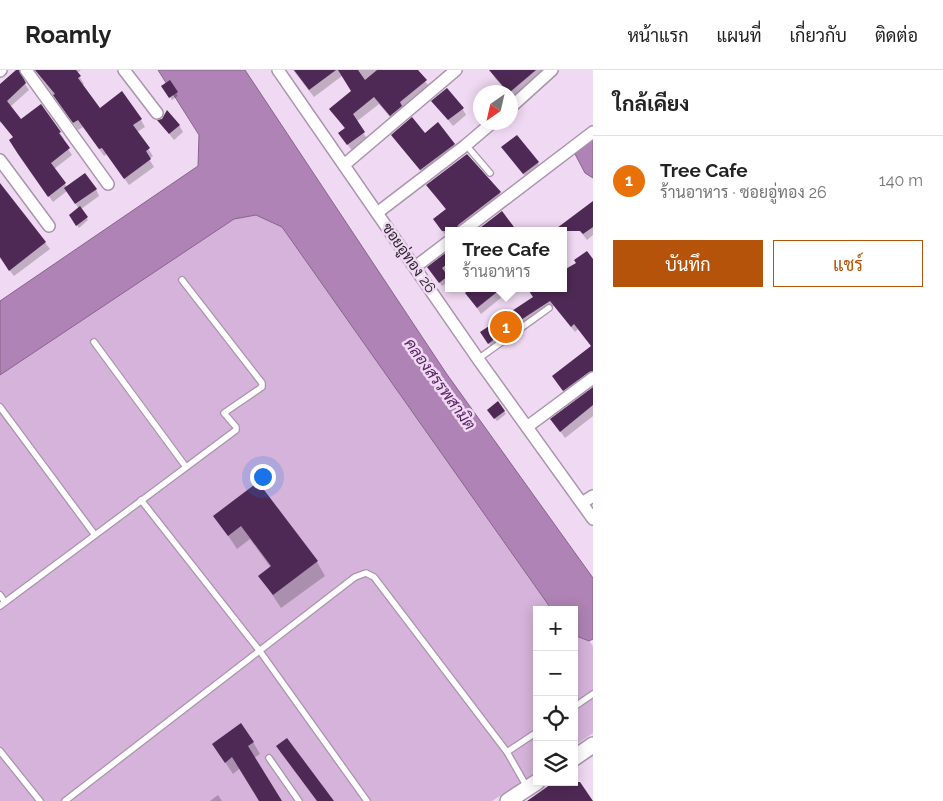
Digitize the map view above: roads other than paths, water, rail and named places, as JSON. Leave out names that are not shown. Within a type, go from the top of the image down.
[{"type":"main road","points":[[578,755],[593,745]]},
{"type":"main road","points":[[508,801],[533,785]]},
{"type":"street","points":[[26,70],[108,184]]},
{"type":"street","points":[[124,70],[157,113]]},
{"type":"street","name":"ซอยอู่ทอง 26","points":[[278,70],[478,358],[593,519]]},
{"type":"street","points":[[344,165],[456,70]]},
{"type":"street","points":[[518,101],[552,70]]},
{"type":"street","points":[[377,213],[484,130]]},
{"type":"street","points":[[468,227],[593,132]]},
{"type":"street","points":[[0,160],[49,226]]},
{"type":"street","points":[[415,267],[445,244]]},
{"type":"street","points":[[527,427],[593,378]]},
{"type":"street","points":[[582,503],[593,496]]},
{"type":"lane","points":[[466,145],[490,173]]},
{"type":"lane","points":[[0,595],[3,604],[236,430],[236,427],[224,413],[263,385],[182,280]]},
{"type":"lane","points":[[478,358],[549,308]]},
{"type":"lane","points":[[94,342],[186,467]]},
{"type":"lane","points":[[0,407],[95,535]]},
{"type":"lane","points":[[142,500],[259,650],[365,799],[357,801]]},
{"type":"lane","points":[[65,801],[355,577],[366,573],[374,577],[533,785]]},
{"type":"lane","points":[[578,704],[593,694]]},
{"type":"lane","points":[[508,752],[533,735]]},
{"type":"lane","points":[[0,752],[40,801]]},
{"type":"lane","points":[[269,758],[299,801]]},
{"type":"water","name":"คลองสรรพสามิต","points":[[158,70],[245,70],[446,373],[593,578],[593,639],[589,641],[578,637],[578,606],[549,606],[282,227],[256,215],[234,219],[0,375],[0,301],[198,166],[199,135]]},
{"type":"water","points":[[593,139],[593,178],[585,173],[575,154]]},
{"type":"place","name":"Tree Cafe","points":[[506,327]]}]
